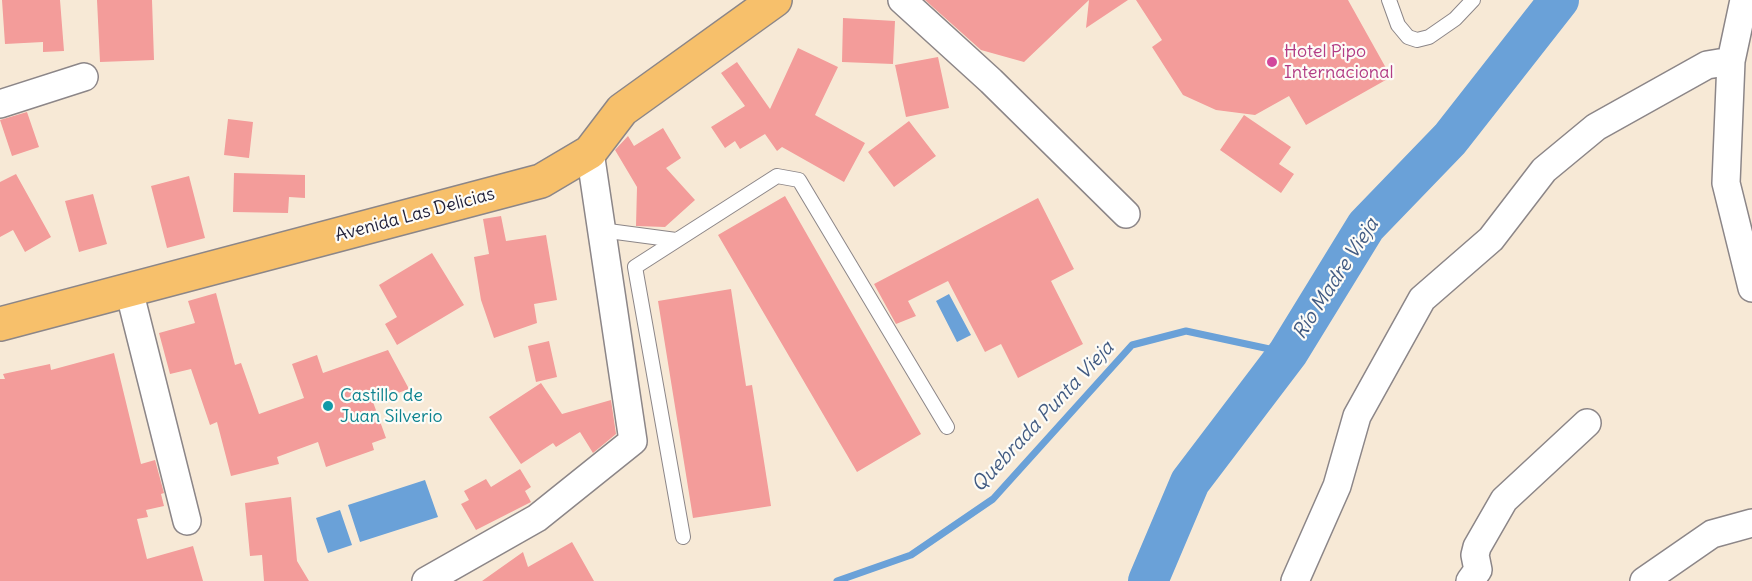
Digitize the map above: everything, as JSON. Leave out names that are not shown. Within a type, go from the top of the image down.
[{"type":"main road","name":"Avenida Las Delicias","points":[[3,316],[129,290],[542,181],[590,152],[622,110],[775,0]]},
{"type":"street","points":[[902,0],[991,81],[1126,214]]},
{"type":"street","points":[[1744,0],[1731,61],[1726,183],[1752,288]]},
{"type":"street","points":[[1295,581],[1337,486],[1358,416],[1422,298],[1491,239],[1544,170],[1596,127],[1707,65],[1731,61]]},
{"type":"street","points":[[0,104],[84,77]]},
{"type":"street","points":[[426,581],[537,518],[633,441],[590,152]]},
{"type":"street","points":[[129,290],[187,521]]},
{"type":"street","points":[[1470,581],[1478,573],[1476,551],[1504,500],[1587,423]]},
{"type":"street","points":[[1644,581],[1712,534],[1752,523]]},
{"type":"lane","points":[[1389,0],[1398,25],[1408,37],[1417,40],[1429,37],[1455,19],[1473,0]]},
{"type":"lane","points":[[682,537],[635,267],[777,176],[799,180],[947,427]]},
{"type":"lane","points":[[601,230],[676,240]]},
{"type":"water","points":[[949,294],[971,335],[957,342],[936,301]]},
{"type":"water","points":[[425,480],[438,517],[360,542],[348,505]]},
{"type":"water","points":[[340,510],[352,545],[328,553],[316,518]]},
{"type":"building","points":[[2,0],[60,0],[64,51],[43,52],[43,42],[5,44]]},
{"type":"building","points":[[97,0],[152,0],[154,60],[100,62]]},
{"type":"building","points":[[925,0],[1089,0],[1024,62],[981,50]]},
{"type":"building","points":[[1089,0],[1128,0],[1086,28]]},
{"type":"building","name":"Hotel Pipo Internacional","points":[[1136,0],[1348,0],[1391,77],[1306,125],[1289,96],[1255,115],[1216,110],[1183,95],[1152,47],[1162,40]]},
{"type":"building","points":[[843,18],[895,21],[893,64],[842,62]]},
{"type":"building","points":[[798,48],[838,67],[815,115],[865,143],[844,182],[782,147],[777,151],[765,134],[740,149],[735,141],[725,148],[711,127],[745,106],[721,73],[737,62],[770,109]]},
{"type":"building","points":[[938,57],[949,108],[906,117],[895,65]]},
{"type":"building","points":[[27,112],[39,147],[12,156],[0,120]]},
{"type":"building","points":[[1244,115],[1291,147],[1279,164],[1294,174],[1281,193],[1220,150]]},
{"type":"building","points":[[228,119],[253,122],[249,158],[224,155]]},
{"type":"building","points":[[909,121],[936,156],[894,187],[868,152]]},
{"type":"building","points":[[663,128],[681,158],[666,168],[695,200],[665,227],[636,226],[637,187],[615,150],[628,136],[634,146]]},
{"type":"building","points":[[234,173],[305,175],[305,198],[289,197],[288,213],[233,212]]},
{"type":"building","points":[[16,174],[51,237],[25,252],[13,230],[0,237],[0,182]]},
{"type":"building","points":[[189,176],[205,238],[167,248],[151,186]]},
{"type":"building","points":[[93,194],[107,244],[79,252],[65,201]]},
{"type":"building","points":[[785,196],[921,434],[857,472],[718,235]]},
{"type":"building","points":[[1038,198],[1074,269],[1051,281],[1083,344],[1018,378],[1001,344],[985,352],[948,281],[908,301],[916,316],[896,324],[874,284]]},
{"type":"building","points":[[501,216],[506,241],[546,235],[557,300],[534,304],[537,323],[494,338],[481,300],[474,257],[489,254],[483,219]]},
{"type":"building","points":[[432,253],[464,305],[397,345],[385,324],[397,317],[379,285]]},
{"type":"building","points":[[731,289],[746,386],[752,385],[771,506],[693,518],[658,301]]},
{"type":"building","points":[[216,293],[235,365],[241,363],[259,414],[304,398],[292,364],[317,355],[323,373],[388,350],[409,389],[373,402],[386,438],[372,443],[374,450],[326,467],[318,442],[277,457],[279,464],[231,476],[217,422],[210,425],[191,369],[170,374],[159,333],[195,323],[188,301]]},
{"type":"building","points":[[549,341],[557,377],[536,382],[528,346]]},
{"type":"building","points":[[114,353],[141,464],[155,460],[164,493],[161,494],[164,506],[146,510],[148,517],[137,519],[147,559],[193,546],[203,581],[0,581],[0,379],[5,379],[3,374],[50,364],[51,370]]},
{"type":"building","points":[[541,383],[562,414],[611,400],[616,434],[593,453],[580,432],[556,447],[553,443],[521,464],[489,417]]},
{"type":"building","points":[[520,469],[531,487],[525,491],[531,502],[476,530],[461,504],[469,500],[464,491],[486,479],[491,487]]},
{"type":"building","points":[[291,497],[297,561],[309,581],[264,581],[262,555],[250,556],[245,503]]},
{"type":"building","points":[[572,542],[594,581],[482,581],[523,552],[528,567]]},
{"type":"waterway","name":"Río Madre Vieja","points":[[1148,581],[1190,482],[1288,353],[1366,226],[1450,139],[1559,0]]},
{"type":"waterway","name":"Quebrada Punta Vieja","points":[[837,581],[911,555],[993,499],[1132,345],[1186,331],[1288,353]]},
{"type":"place","name":"Hotel Pipo Internacional","points":[[1272,62]]},
{"type":"place","name":"Castillo de Juan Silverio","points":[[328,406]]}]
